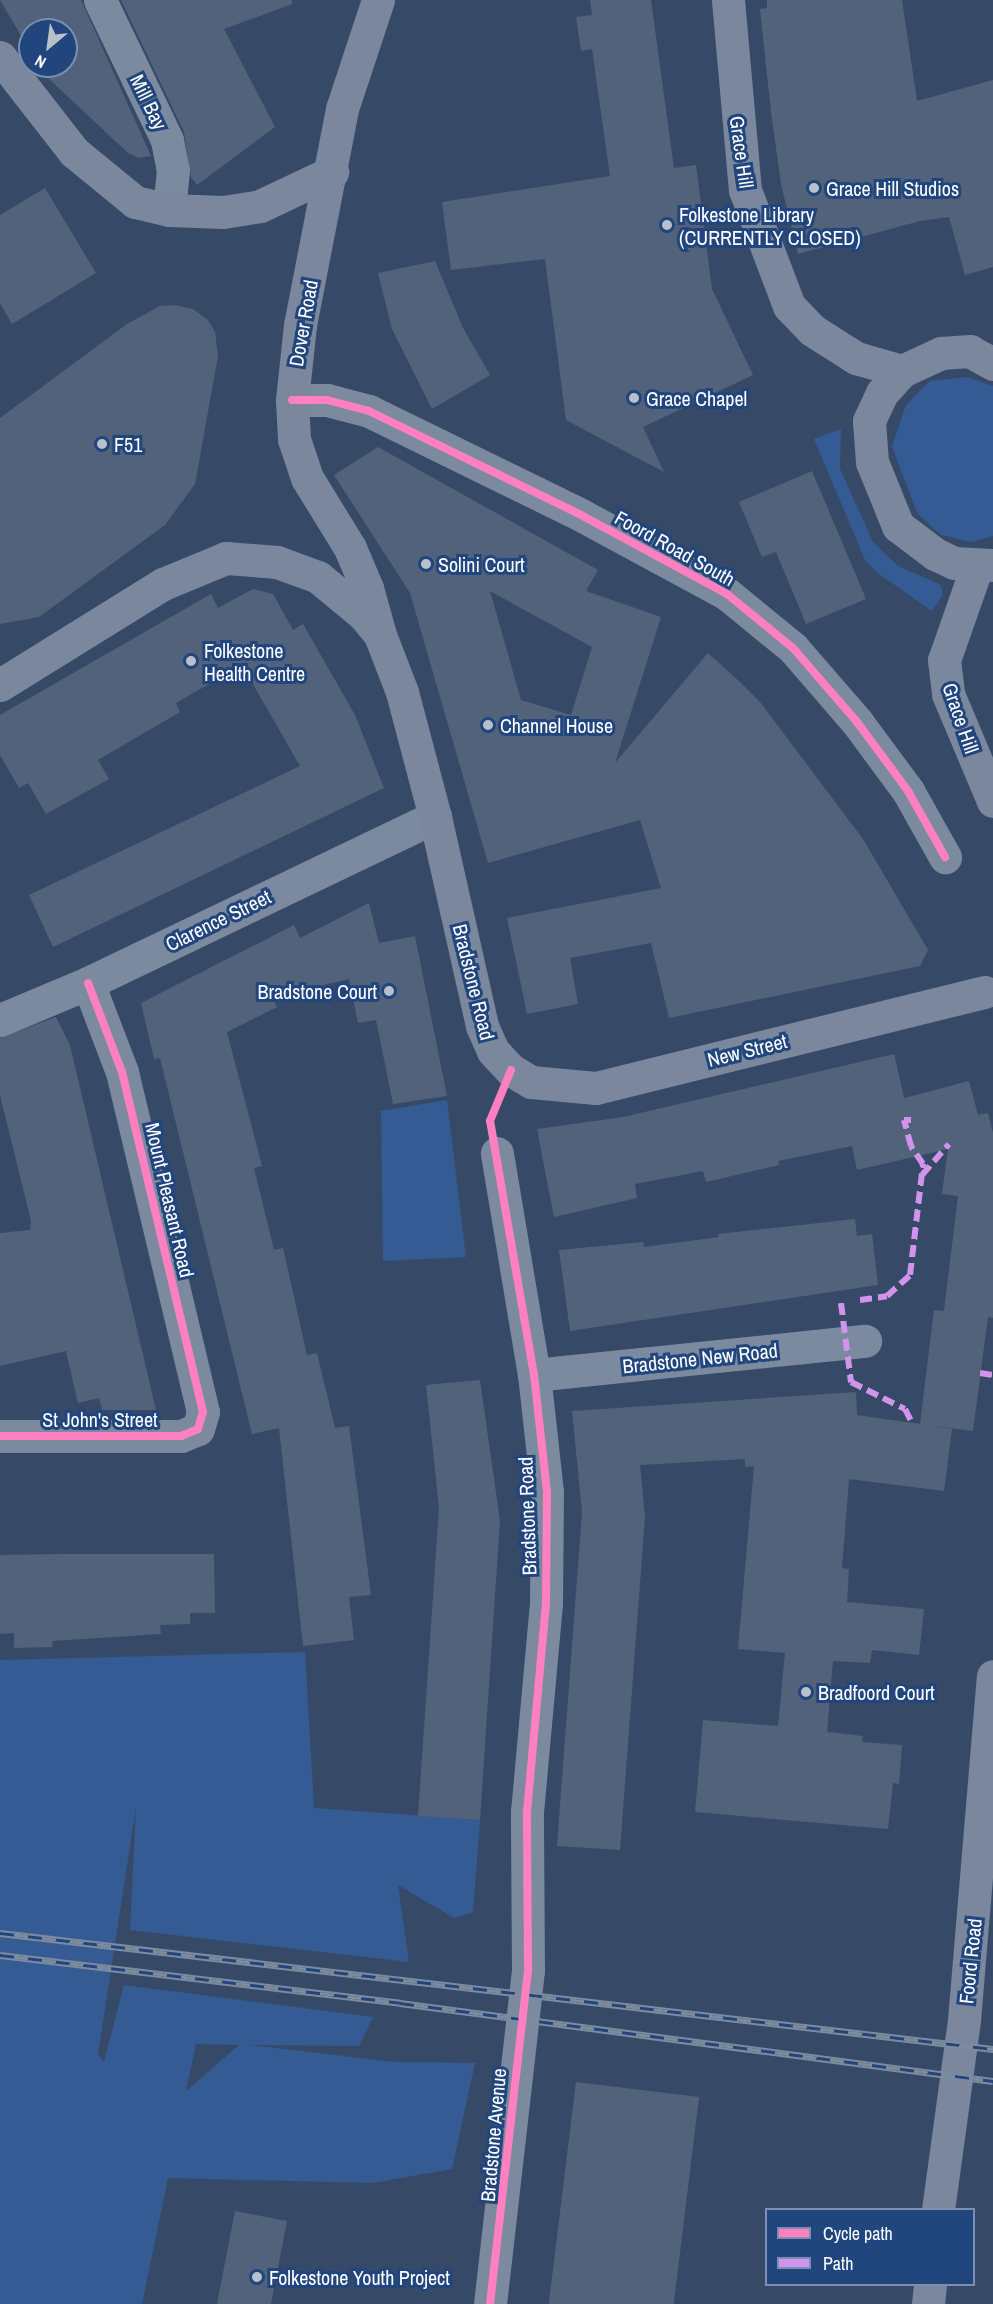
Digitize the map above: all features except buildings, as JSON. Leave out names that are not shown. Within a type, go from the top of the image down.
[{"type":"main road","name":"Dover Road","points":[[378,0],[342,109],[332,172],[300,325],[292,400],[294,439],[307,478],[350,548],[367,588],[380,635]]},
{"type":"main road","name":"Grace Hill","points":[[728,0],[745,190],[789,306],[812,330],[856,358],[902,371]]},
{"type":"main road","points":[[0,57],[74,153],[135,202],[169,210],[223,212],[260,206],[332,172]]},
{"type":"main road","points":[[985,351],[941,353],[902,371],[882,393],[869,421],[872,462],[898,525],[935,554],[954,563],[985,566]]},
{"type":"main road","points":[[0,685],[163,584],[226,558],[278,562],[318,577],[364,615],[380,635]]},
{"type":"main road","name":"Grace Hill","points":[[985,566],[944,660],[948,694],[993,801]]},
{"type":"main road","name":"Bradstone Road","points":[[380,635],[402,692],[435,817],[482,1026],[493,1051],[511,1070]]},
{"type":"main road","name":"New Street","points":[[511,1070],[531,1082],[596,1088],[990,990]]},
{"type":"main road","name":"Foord Road","points":[[938,2208],[964,2020],[993,1676]]},
{"type":"main road","points":[[928,2304],[930,2286]]},
{"type":"street","name":"Mill Bay","points":[[100,0],[167,140],[173,170],[169,210]]},
{"type":"street","name":"Foord Road South","points":[[292,400],[327,400],[369,411],[581,515],[727,594],[793,648],[856,722],[908,791],[945,857]]},
{"type":"street","name":"Clarence Street","points":[[0,1020],[88,983],[435,817]]},
{"type":"street","name":"Mount Pleasant Road","points":[[88,983],[122,1072],[204,1412],[198,1429]]},
{"type":"street","name":"Bradstone Road","points":[[497,1153],[534,1375],[547,1492],[546,1581],[527,1812],[528,1970]]},
{"type":"street","name":"Bradstone New Road","points":[[534,1375],[865,1341]]},
{"type":"street","name":"St John's Street","points":[[0,1436],[181,1436],[198,1429]]},
{"type":"street","name":"Bradstone Avenue","points":[[490,2304],[528,1970]]},
{"type":"shaded area","points":[[967,377],[993,386],[993,536],[971,542],[941,535],[917,513],[892,446],[906,405],[930,381]]},
{"type":"shaded area","points":[[841,429],[840,469],[873,542],[898,566],[941,585],[943,595],[932,611],[879,574],[865,560],[814,439]]},
{"type":"shaded area","points":[[447,1100],[466,1257],[383,1261],[381,1111]]},
{"type":"shaded area","points":[[305,1652],[314,1808],[480,1820],[473,1912],[454,1918],[398,1885],[409,1962],[130,1930],[136,1807],[98,2055],[104,2062],[124,1985],[373,2017],[359,2046],[250,2045],[394,2062],[475,2063],[452,2169],[373,2183],[168,2178],[142,2304],[0,2304],[0,1660]],"holes":[[[196,2044],[239,2045],[186,2091]]]},
{"type":"railway","points":[[0,1933],[993,2049]]},
{"type":"railway","points":[[0,1955],[400,2003],[993,2081]]},
{"type":"marked path","points":[[860,1300],[887,1296],[910,1275],[923,1164],[911,1146],[904,1120],[911,1120]]},
{"type":"marked path","points":[[922,1175],[949,1144]]},
{"type":"marked path","points":[[841,1303],[851,1382],[905,1409],[912,1423]]},
{"type":"marked path","points":[[980,1373],[993,1375]]},
{"type":"cycle path","points":[[292,400],[327,400],[369,411],[581,515],[727,594],[793,648],[857,722],[908,791],[945,857]]},
{"type":"cycle path","points":[[0,1436],[181,1436],[198,1429],[203,1412],[122,1072],[88,983]]},
{"type":"cycle path","points":[[490,2304],[528,1970],[527,1812],[546,1603],[547,1492],[534,1375],[490,1121],[511,1070]]},
{"type":"place","name":"Grace Hill Studios","points":[[814,188]]},
{"type":"place","name":"Folkestone Library (CURRENTLY CLOSED)","points":[[667,225]]},
{"type":"place","name":"Grace Chapel","points":[[634,398]]},
{"type":"place","name":"F51","points":[[102,444]]},
{"type":"place","name":"Solini Court","points":[[426,564]]},
{"type":"place","name":"Folkestone Health Centre","points":[[191,661]]},
{"type":"place","name":"Channel House","points":[[488,725]]},
{"type":"place","name":"Bradstone Court","points":[[389,991]]},
{"type":"place","name":"Bradfoord Court","points":[[806,1692]]},
{"type":"place","name":"Folkestone Youth Project","points":[[257,2277]]}]
